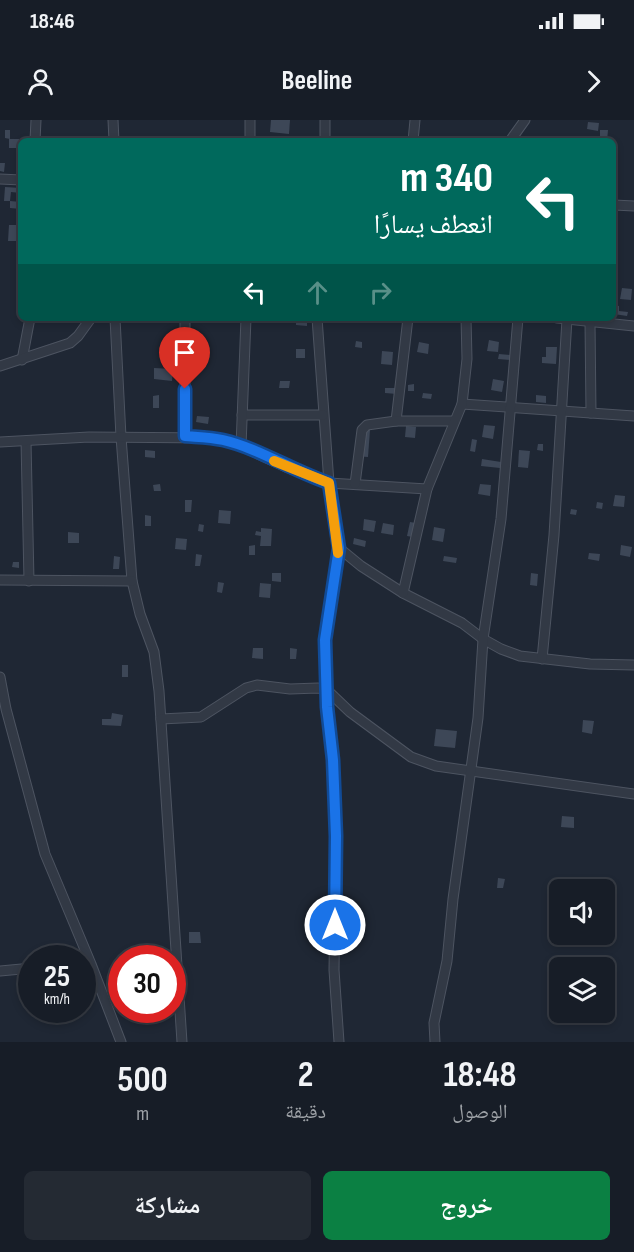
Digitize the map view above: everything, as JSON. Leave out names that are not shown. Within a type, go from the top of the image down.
[{"type":"street","points":[[36,120],[36,138]]},
{"type":"street","points":[[113,120],[114,138]]},
{"type":"street","points":[[250,120],[250,138]]},
{"type":"street","points":[[325,120],[325,138]]},
{"type":"street","points":[[413,138],[415,120]]},
{"type":"street","points":[[512,138],[525,120]]},
{"type":"street","points":[[0,179],[18,180]]},
{"type":"street","points":[[616,205],[634,206]]},
{"type":"street","points":[[22,360],[29,321]]},
{"type":"street","points":[[0,366],[70,344],[89,321]]},
{"type":"street","points":[[115,321],[132,581],[140,614],[154,652],[161,719],[182,1042]]},
{"type":"street","points":[[185,321],[185,436]]},
{"type":"street","points":[[241,446],[246,321]]},
{"type":"street","points":[[317,321],[329,483],[339,548],[325,640],[327,707],[333,760],[335,814],[334,970],[339,1042]]},
{"type":"street","points":[[396,420],[408,321]]},
{"type":"street","points":[[403,593],[427,489],[462,404],[467,359],[466,321]]},
{"type":"street","points":[[435,1042],[434,1023],[447,961],[478,718],[483,639],[501,519],[518,321]]},
{"type":"street","points":[[542,659],[554,535],[562,321]]},
{"type":"street","points":[[591,413],[596,321],[634,326]]},
{"type":"street","points":[[462,404],[634,416]]},
{"type":"street","points":[[242,415],[323,415]]},
{"type":"street","points":[[355,484],[362,430],[367,424],[396,420],[454,421]]},
{"type":"street","points":[[0,442],[121,437],[213,438],[241,446],[286,467],[329,483],[427,489]]},
{"type":"street","points":[[26,441],[28,581]]},
{"type":"street","points":[[339,548],[403,593],[462,623],[483,639],[520,656],[590,664],[634,665]]},
{"type":"street","points":[[0,580],[132,581]]},
{"type":"street","points":[[0,677],[6,709],[45,854],[80,945]]},
{"type":"street","points":[[161,719],[201,717],[246,688],[257,685],[290,689],[318,687],[327,690],[368,727],[411,757],[436,766],[634,794]]},
{"type":"street","points":[[0,970],[18,969]]},
{"type":"street","points":[[96,985],[121,1042]]},
{"type":"building","points":[[271,120],[290,120],[289,134],[270,132]]},
{"type":"building","points":[[588,122],[599,123],[598,131],[587,129]]},
{"type":"building","points":[[5,130],[10,130],[10,139],[5,138]]},
{"type":"building","points":[[600,130],[608,130],[607,138],[600,138]]},
{"type":"building","points":[[9,139],[18,139],[18,148],[9,148]]},
{"type":"building","points":[[0,163],[5,163],[4,172],[0,171]]},
{"type":"building","points":[[5,187],[18,188],[18,193],[11,192],[10,201],[4,201]]},
{"type":"building","points":[[10,201],[18,202],[18,209],[10,208]]},
{"type":"building","points":[[9,225],[18,225],[18,241],[8,241]]},
{"type":"building","points":[[622,288],[632,289],[631,300],[620,299]]},
{"type":"building","points":[[616,305],[619,306],[619,311],[628,312],[627,316],[616,314]]},
{"type":"building","points":[[296,321],[307,321],[307,326],[296,325]]},
{"type":"building","points":[[489,340],[499,342],[498,352],[487,351]]},
{"type":"building","points":[[356,341],[362,342],[362,348],[355,347]]},
{"type":"building","points":[[419,342],[429,344],[428,354],[417,352]]},
{"type":"building","points":[[546,347],[557,347],[556,364],[542,363],[542,357],[546,357]]},
{"type":"building","points":[[296,349],[305,349],[305,358],[296,358]]},
{"type":"building","points":[[382,351],[393,352],[392,365],[381,364]]},
{"type":"building","points":[[499,354],[510,355],[510,360],[498,359]]},
{"type":"building","points":[[154,368],[173,369],[172,381],[154,379]]},
{"type":"building","points":[[493,379],[504,381],[502,392],[491,390]]},
{"type":"building","points":[[280,381],[290,381],[289,388],[279,388]]},
{"type":"building","points":[[414,384],[414,391],[408,391],[408,385]]},
{"type":"building","points":[[385,388],[397,388],[397,394],[385,393]]},
{"type":"building","points":[[423,393],[432,394],[431,399],[422,398]]},
{"type":"building","points":[[159,395],[159,408],[153,408],[153,396]]},
{"type":"building","points":[[536,395],[546,396],[546,403],[536,402]]},
{"type":"building","points":[[197,416],[209,417],[208,424],[196,422]]},
{"type":"building","points":[[484,425],[495,426],[493,439],[482,437]]},
{"type":"building","points":[[406,426],[416,427],[415,438],[405,437]]},
{"type":"building","points":[[357,430],[370,430],[368,457],[355,456]]},
{"type":"building","points":[[472,439],[477,440],[475,452],[470,451]]},
{"type":"building","points":[[538,444],[543,444],[543,451],[537,450]]},
{"type":"building","points":[[145,450],[155,451],[155,458],[145,457]]},
{"type":"building","points":[[519,450],[530,451],[528,468],[518,467]]},
{"type":"building","points":[[482,459],[501,462],[500,468],[481,466]]},
{"type":"building","points":[[160,484],[161,491],[154,491],[153,485]]},
{"type":"building","points":[[480,484],[491,485],[490,496],[478,494]]},
{"type":"building","points":[[615,495],[625,496],[624,507],[613,506]]},
{"type":"building","points":[[185,500],[192,500],[191,512],[185,512]]},
{"type":"building","points":[[597,502],[603,503],[602,509],[596,508]]},
{"type":"building","points":[[571,509],[577,510],[576,515],[570,514]]},
{"type":"building","points":[[219,510],[231,511],[230,524],[218,523]]},
{"type":"building","points":[[145,515],[151,516],[151,526],[145,526]]},
{"type":"building","points":[[364,519],[376,521],[374,532],[363,530]]},
{"type":"building","points":[[410,522],[416,523],[413,537],[407,536]]},
{"type":"building","points":[[383,523],[394,525],[393,535],[381,533]]},
{"type":"building","points":[[199,524],[204,525],[203,532],[198,531]]},
{"type":"building","points":[[434,527],[445,529],[443,542],[432,540]]},
{"type":"building","points":[[261,528],[272,529],[271,546],[260,546],[261,536],[255,535],[256,531],[261,532]]},
{"type":"building","points":[[68,532],[79,533],[79,543],[68,543]]},
{"type":"building","points":[[176,538],[187,539],[186,550],[175,549]]},
{"type":"building","points":[[354,538],[366,541],[365,547],[353,544]]},
{"type":"building","points":[[255,545],[255,555],[249,555],[249,546]]},
{"type":"building","points":[[621,545],[632,547],[630,557],[620,555]]},
{"type":"building","points":[[589,553],[600,554],[599,561],[588,559]]},
{"type":"building","points":[[196,554],[202,555],[200,566],[195,566]]},
{"type":"building","points":[[114,556],[120,557],[119,569],[113,569]]},
{"type":"building","points":[[444,556],[457,558],[456,563],[443,561]]},
{"type":"building","points":[[13,562],[19,562],[19,568],[12,567]]},
{"type":"building","points":[[272,573],[281,573],[281,582],[272,581]]},
{"type":"building","points":[[531,573],[538,574],[537,586],[530,585]]},
{"type":"building","points":[[218,582],[224,583],[222,593],[217,592]]},
{"type":"building","points":[[260,583],[271,584],[270,598],[259,597]]},
{"type":"building","points":[[253,648],[263,648],[263,659],[252,658]]},
{"type":"building","points":[[290,648],[297,649],[296,659],[290,659]]},
{"type":"building","points":[[122,665],[128,665],[128,677],[122,677]]},
{"type":"building","points":[[112,713],[123,715],[121,726],[102,725],[102,719],[111,719]]},
{"type":"building","points":[[583,720],[594,721],[592,734],[582,732]]},
{"type":"building","points":[[436,729],[457,731],[455,748],[434,746]]},
{"type":"building","points":[[562,816],[574,817],[574,828],[561,827]]},
{"type":"building","points":[[498,878],[505,879],[503,888],[497,888]]},
{"type":"building","points":[[189,932],[200,932],[201,943],[189,943]]},
{"type":"slow traffic","points":[[274,461],[329,483],[338,553]]},
{"type":"route","points":[[185,389],[185,436],[228,441],[329,483],[339,548],[325,640],[336,836],[335,925]]}]
